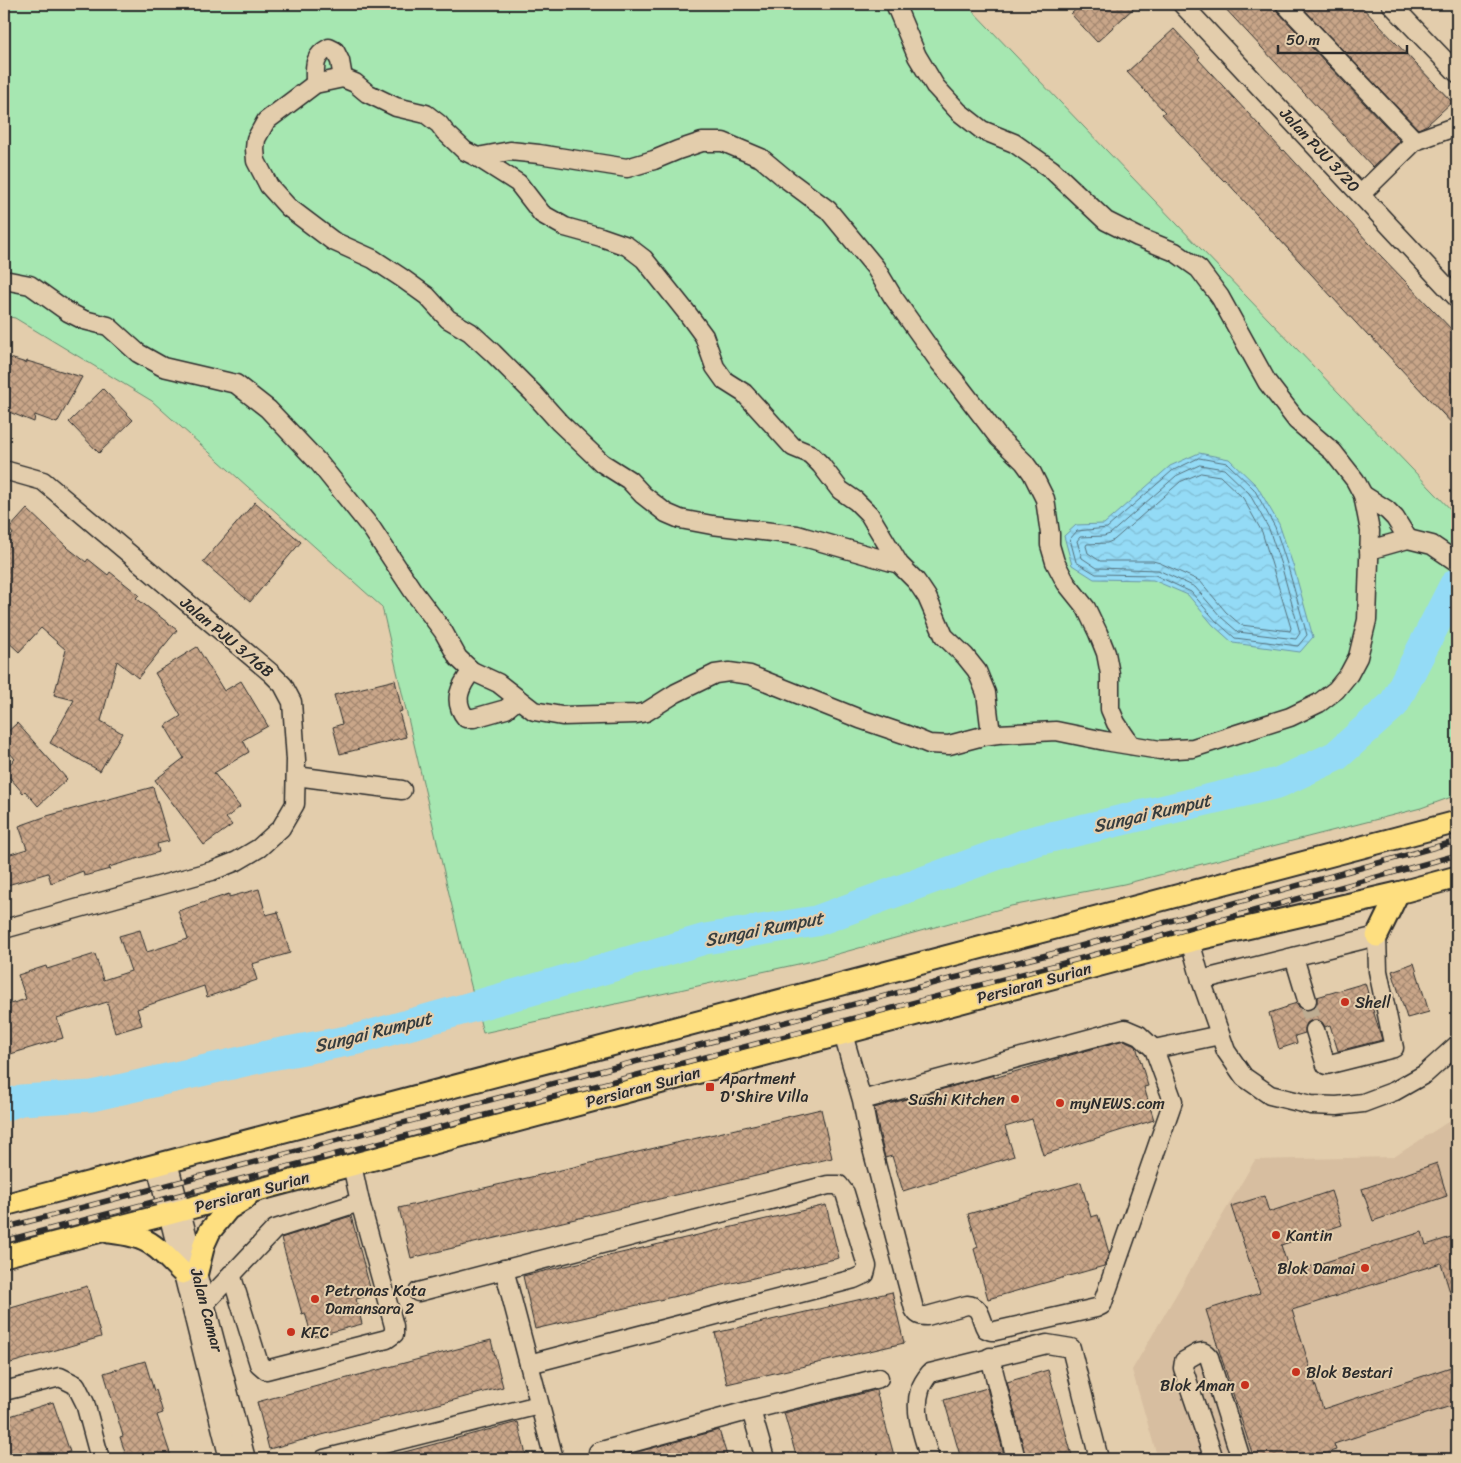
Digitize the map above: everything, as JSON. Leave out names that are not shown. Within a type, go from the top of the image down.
[{"type":"main road","points":[[4,1205],[1457,822]]},
{"type":"main road","name":"Persiaran Surian","points":[[4,1256],[259,1190],[1190,941],[1398,893],[1457,877]]},
{"type":"main road","points":[[1377,936],[1398,893]]},
{"type":"main road","points":[[4,1192],[149,1154],[289,1130]]},
{"type":"main road","points":[[104,1231],[126,1234],[142,1239],[154,1245],[190,1272],[210,1231],[228,1209],[259,1190]]},
{"type":"street","points":[[4,280],[30,285],[68,312],[84,320],[108,326],[138,353],[163,367],[236,384],[268,409],[319,463],[372,529],[413,591],[443,631],[458,658],[472,671],[498,683],[534,711],[562,716],[636,714],[646,712],[676,693],[715,674],[729,672],[750,676],[928,744],[949,745],[991,734],[1056,731],[1160,750],[1193,748],[1290,717],[1319,703],[1336,690],[1349,674],[1358,657],[1366,620],[1370,531],[1363,495],[1355,480],[1333,452],[1297,421],[1267,382],[1220,297],[1199,269],[1175,252],[1106,221],[1051,169],[1014,143],[982,130],[960,112],[935,86],[917,56],[895,4]]},
{"type":"street","name":"Jalan PJU 3/20","points":[[1182,4],[1457,298]]},
{"type":"street","points":[[1285,4],[1414,141]]},
{"type":"street","points":[[1391,4],[1457,73]]},
{"type":"street","points":[[315,84],[314,67],[316,61],[322,52],[329,48],[335,51],[340,62],[343,78]]},
{"type":"street","points":[[899,564],[797,535],[712,525],[680,519],[666,513],[629,480],[602,463],[559,422],[493,353],[470,332],[448,319],[426,296],[373,259],[333,241],[288,207],[269,186],[256,160],[256,139],[266,121],[315,84],[343,78],[396,107],[426,114],[439,124],[465,151],[518,184],[542,214],[565,227],[627,246],[644,259],[704,336],[715,366],[725,381],[744,393],[793,447],[810,454],[840,490],[856,501],[869,514],[899,564],[924,592],[944,636],[977,671],[986,692],[991,734]]},
{"type":"street","points":[[1361,194],[1414,141],[1457,126]]},
{"type":"street","points":[[477,157],[510,152],[539,154],[627,168],[702,142],[723,142],[761,158],[828,210],[875,267],[893,297],[940,363],[999,438],[1024,462],[1032,473],[1045,499],[1050,545],[1055,562],[1066,583],[1086,608],[1098,633],[1106,653],[1110,674],[1110,709],[1116,723],[1131,745]]},
{"type":"street","name":"Jalan PJU 3/16B","points":[[4,470],[43,482],[272,673],[283,685],[292,702],[296,776],[295,804],[281,828],[259,848],[237,861],[212,871],[4,929]]},
{"type":"street","points":[[1363,495],[1387,510],[1395,518],[1408,539]]},
{"type":"street","points":[[1370,550],[1408,539],[1432,544],[1457,562]]},
{"type":"street","points":[[472,671],[460,689],[458,699],[460,711],[466,718],[506,709],[518,699]]},
{"type":"street","points":[[296,776],[402,790]]},
{"type":"street","points":[[1202,980],[1377,936],[1378,971],[1394,1048],[1326,1065],[1315,1030]]},
{"type":"street","points":[[1190,941],[1226,1051],[1244,1076],[1270,1095],[1311,1104],[1337,1106],[1363,1102],[1396,1091],[1425,1074],[1457,1045]]},
{"type":"street","points":[[1294,957],[1307,1000]]},
{"type":"street","points":[[843,1034],[862,1100],[869,1137],[914,1309],[917,1314],[927,1316],[967,1305],[973,1306],[980,1312],[986,1329],[995,1331],[1100,1307],[1104,1302],[1173,1101],[1154,1049],[1139,1035],[1125,1029],[862,1100]]},
{"type":"street","points":[[1154,1049],[1220,1035]]},
{"type":"street","name":"Jalan Camar","points":[[162,1163],[190,1272],[229,1459]]},
{"type":"street","points":[[231,1274],[258,1364],[266,1370],[387,1338],[394,1334],[394,1326],[360,1202],[352,1165]]},
{"type":"street","points":[[418,1292],[828,1185],[839,1185],[846,1193],[867,1266],[865,1274],[854,1279],[529,1364]]},
{"type":"street","points":[[205,1303],[275,1229],[360,1202]]},
{"type":"street","points":[[504,1269],[554,1459]]},
{"type":"street","name":"Jalan Camar","points":[[190,1272],[205,1303],[246,1459]]},
{"type":"street","points":[[930,1459],[920,1421],[919,1398],[923,1384],[930,1373],[1047,1344],[1071,1348],[1099,1459]]},
{"type":"street","points":[[1214,1459],[1183,1368],[1184,1361],[1187,1358],[1203,1352],[1209,1357],[1241,1459]]},
{"type":"street","points":[[990,1358],[1016,1459]]},
{"type":"street","points":[[4,1392],[60,1377],[76,1385],[85,1403],[100,1459]]},
{"type":"street","points":[[599,1456],[751,1410],[879,1378]]},
{"type":"street","points":[[324,1459],[539,1405]]},
{"type":"street","points":[[751,1410],[765,1459]]},
{"type":"shaded area","points":[[1457,1116],[1457,1459],[1158,1459],[1132,1370],[1255,1160],[1394,1157]]},
{"type":"green space","points":[[4,4],[966,4],[1457,516],[1457,795],[1421,808],[1124,884],[1011,906],[812,961],[483,1033],[382,607],[152,401],[15,318],[4,316]]},
{"type":"water","points":[[1199,453],[1229,459],[1257,486],[1279,524],[1293,565],[1313,637],[1300,652],[1233,643],[1213,625],[1188,595],[1153,580],[1094,579],[1072,565],[1064,536],[1076,525],[1104,524],[1170,466]]},
{"type":"building","points":[[1082,4],[1138,4],[1097,42],[1071,14]]},
{"type":"building","points":[[1221,4],[1275,4],[1277,11],[1400,141],[1373,167]]},
{"type":"building","points":[[1299,4],[1359,4],[1452,102],[1427,125],[1418,129]]},
{"type":"building","points":[[1174,29],[1200,57],[1198,59],[1283,151],[1457,335],[1457,429],[1369,337],[1225,180],[1198,154],[1162,114],[1165,112],[1127,72]]},
{"type":"building","points":[[4,356],[82,377],[57,423],[35,415],[34,422],[4,410]]},
{"type":"building","points":[[103,389],[133,420],[99,453],[69,422]]},
{"type":"building","points":[[255,502],[301,542],[250,602],[203,562]]},
{"type":"building","points":[[27,509],[68,548],[86,562],[88,559],[108,575],[110,572],[139,595],[136,598],[177,630],[138,678],[117,661],[101,721],[122,733],[100,771],[50,743],[74,700],[54,695],[66,650],[41,628],[19,652],[4,638],[4,544],[13,534],[9,529]]},
{"type":"building","points":[[197,647],[224,691],[241,681],[268,726],[243,740],[249,752],[214,773],[240,807],[226,818],[232,825],[204,845],[155,780],[184,758],[165,726],[181,716],[155,673]]},
{"type":"building","points":[[395,680],[402,711],[399,712],[406,737],[340,754],[333,727],[342,724],[334,695]]},
{"type":"building","points":[[17,723],[67,779],[38,806],[25,791],[23,793],[4,771],[15,759],[4,746],[4,735]]},
{"type":"building","points":[[153,787],[169,841],[157,844],[159,852],[84,876],[83,871],[51,883],[48,873],[4,886],[4,856],[27,849],[19,826],[47,816]]},
{"type":"building","points":[[259,889],[266,915],[278,912],[290,953],[252,964],[257,980],[207,997],[204,986],[137,1009],[142,1025],[115,1033],[107,1002],[57,1018],[63,1038],[4,1056],[4,1006],[26,999],[18,975],[46,966],[47,969],[95,954],[103,980],[131,971],[119,936],[140,930],[147,952],[188,939],[178,911],[229,894],[229,897]]},
{"type":"building","points":[[1414,963],[1429,1012],[1407,1018],[1392,971]]},
{"type":"building","points":[[1365,983],[1382,1040],[1338,1051],[1330,1025],[1325,1027],[1322,1022],[1312,1020],[1307,1023],[1305,1033],[1295,1036],[1297,1043],[1279,1049],[1269,1013],[1297,1003],[1304,1010],[1311,1010],[1317,1003],[1317,997]]},
{"type":"building","points":[[1124,1040],[1136,1046],[1148,1086],[1144,1087],[1154,1120],[1043,1155],[1032,1119],[1005,1127],[1014,1156],[903,1191],[892,1156],[885,1158],[874,1108],[994,1075],[994,1078]]},
{"type":"building","points":[[821,1109],[832,1158],[411,1258],[399,1208]]},
{"type":"building","points":[[1437,1163],[1447,1196],[1373,1221],[1362,1189]]},
{"type":"building","points":[[1081,1182],[1091,1217],[1098,1215],[1109,1253],[1104,1266],[988,1299],[974,1249],[978,1247],[968,1214]]},
{"type":"building","points":[[1331,1191],[1342,1225],[1281,1245],[1290,1273],[1422,1232],[1426,1245],[1457,1235],[1457,1305],[1454,1305],[1441,1263],[1292,1310],[1323,1409],[1457,1365],[1457,1404],[1334,1444],[1336,1450],[1308,1459],[1254,1459],[1206,1310],[1260,1293],[1231,1206],[1264,1196],[1269,1212]]},
{"type":"building","points":[[826,1205],[839,1258],[535,1329],[523,1276]]},
{"type":"building","points":[[351,1216],[372,1295],[356,1299],[362,1324],[312,1337],[305,1313],[302,1314],[281,1238]]},
{"type":"building","points":[[87,1286],[101,1337],[4,1365],[4,1310]]},
{"type":"building","points":[[892,1292],[904,1343],[727,1384],[715,1333]]},
{"type":"building","points":[[491,1340],[503,1387],[269,1449],[257,1402]]},
{"type":"building","points":[[145,1361],[163,1413],[157,1415],[172,1459],[127,1459],[120,1437],[123,1436],[104,1373]]},
{"type":"building","points":[[1048,1370],[1073,1459],[1026,1459],[1007,1382]]},
{"type":"building","points":[[987,1388],[1005,1459],[961,1459],[944,1400]]},
{"type":"building","points":[[876,1390],[895,1459],[797,1459],[784,1413]]},
{"type":"building","points":[[53,1402],[70,1452],[47,1459],[4,1459],[4,1418]]},
{"type":"building","points":[[518,1422],[527,1459],[393,1459],[393,1455]]},
{"type":"building","points":[[719,1430],[728,1459],[615,1459],[615,1458]]},
{"type":"waterway","name":"Sungai Rumput","points":[[4,1106],[21,1100],[92,1096],[271,1055],[358,1039],[705,939],[816,921],[1034,841],[1278,783],[1336,756],[1394,704],[1457,583]]},
{"type":"tunnel","points":[[1307,1000],[1315,1030]]},
{"type":"railway","points":[[4,1228],[942,981],[1059,952],[1457,841]]},
{"type":"railway","points":[[4,1241],[1064,963],[1457,855]]},
{"type":"place","name":"Shell","points":[[1345,1002]]},
{"type":"place","name":"Apartment D'Shire Villa","points":[[710,1087]]},
{"type":"place","name":"Sushi Kitchen","points":[[1015,1099]]},
{"type":"place","name":"myNEWS.com","points":[[1060,1103]]},
{"type":"place","name":"Kantin","points":[[1276,1235]]},
{"type":"place","name":"Blok Damai","points":[[1365,1268]]},
{"type":"place","name":"Petronas Kota Damansara 2","points":[[315,1299]]},
{"type":"place","name":"KFC","points":[[291,1332]]},
{"type":"place","name":"Blok Bestari","points":[[1296,1372]]},
{"type":"place","name":"Blok Aman","points":[[1245,1385]]}]
